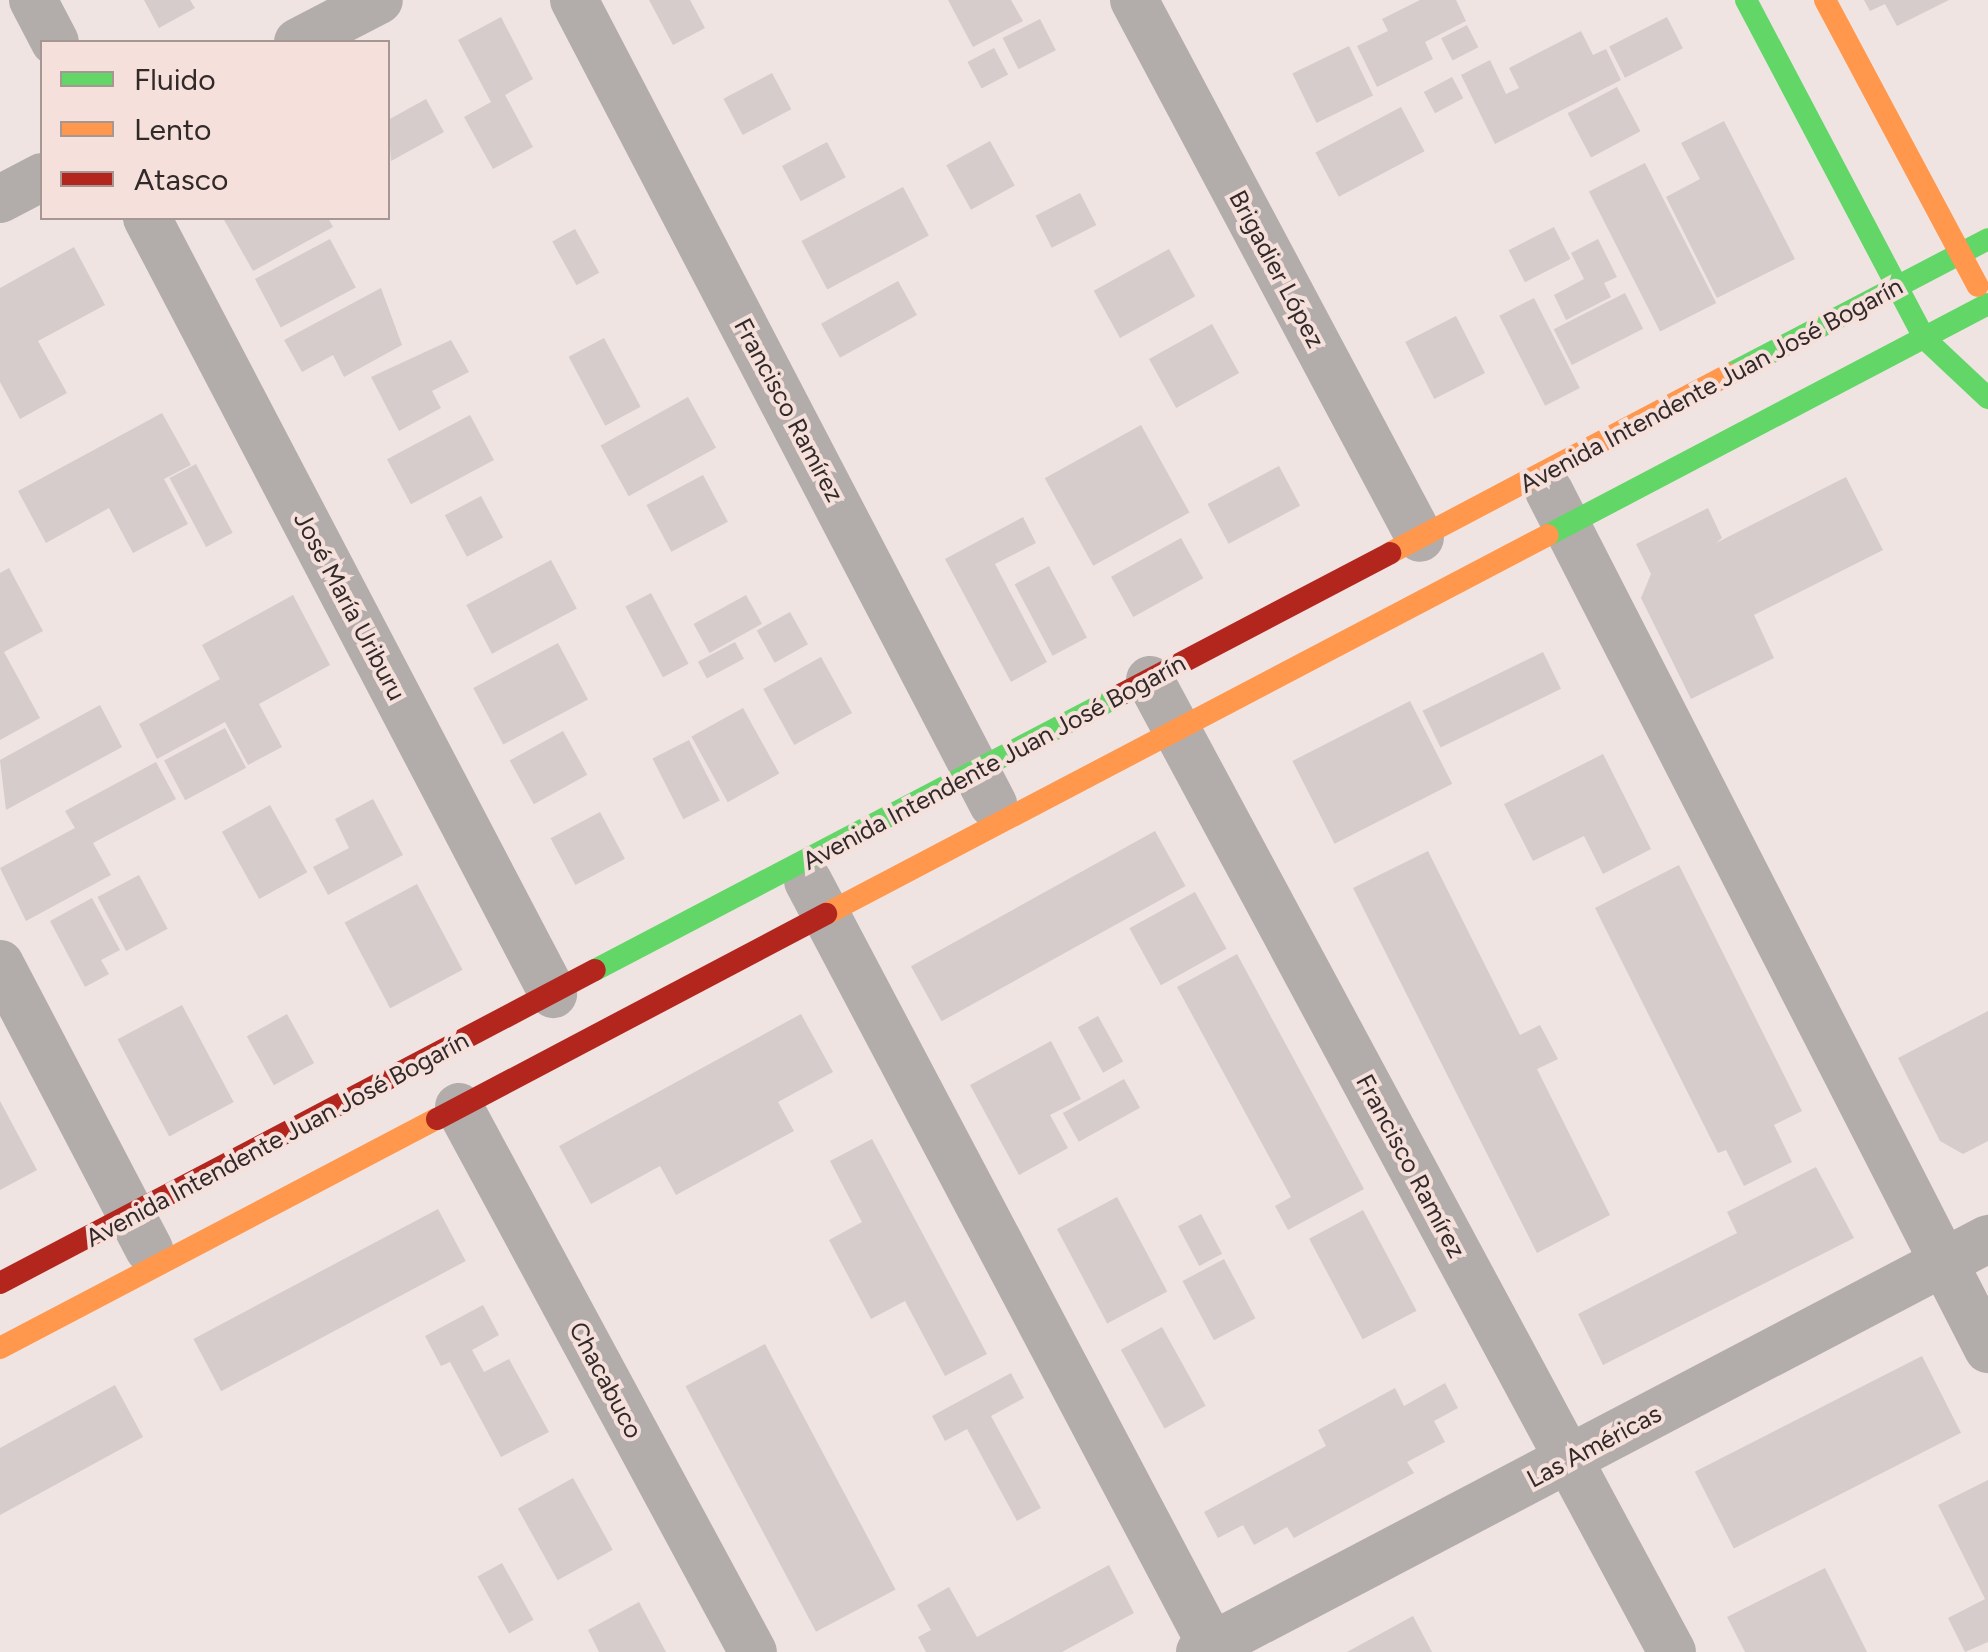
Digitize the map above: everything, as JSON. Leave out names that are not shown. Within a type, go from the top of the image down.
[{"type":"street","points":[[33,0],[54,40]]},
{"type":"street","points":[[302,40],[379,0]]},
{"type":"street","name":"Francisco Ramírez","points":[[574,0],[1002,822]]},
{"type":"street","name":"Brigadier López","points":[[1134,0],[1420,538]]},
{"type":"street","points":[[1746,0],[1924,338],[1988,398]]},
{"type":"street","points":[[0,1348],[1988,307],[1825,0]]},
{"type":"street","points":[[0,199],[40,177]]},
{"type":"street","name":"José María Uriburu","points":[[147,220],[553,994]]},
{"type":"street","name":"Avenida Intendente Juan José Bogarín","points":[[0,1283],[1988,239]]},
{"type":"street","points":[[1540,474],[1988,1349]]},
{"type":"street","name":"Francisco Ramírez","points":[[1150,680],[1672,1652]]},
{"type":"street","points":[[799,864],[1209,1650]]},
{"type":"street","points":[[0,964],[158,1265]]},
{"type":"street","name":"Chacabuco","points":[[460,1107],[753,1652]]},
{"type":"street","name":"Las Américas","points":[[1209,1650],[1988,1239]]},
{"type":"building","points":[[144,0],[190,0],[195,8],[159,28]]},
{"type":"building","points":[[649,0],[690,0],[705,28],[673,45]]},
{"type":"building","points":[[948,0],[1011,0],[1023,21],[973,47]]},
{"type":"building","points":[[1420,0],[1456,0],[1466,21],[1425,42],[1433,59],[1377,87],[1357,46],[1388,31],[1382,19]]},
{"type":"building","points":[[1864,0],[1949,0],[1897,26],[1885,4],[1870,11]]},
{"type":"building","points":[[501,17],[533,79],[505,95],[533,147],[493,169],[464,117],[491,102],[458,40]]},
{"type":"building","points":[[1667,17],[1683,48],[1625,78],[1609,47]]},
{"type":"building","points":[[1040,19],[1056,50],[1018,69],[1003,38]]},
{"type":"building","points":[[1467,25],[1478,47],[1453,60],[1441,38]]},
{"type":"building","points":[[1581,31],[1593,55],[1606,49],[1621,80],[1495,144],[1461,75],[1490,60],[1506,94],[1519,88],[1509,68]]},
{"type":"building","points":[[1349,46],[1373,95],[1316,123],[1292,74]]},
{"type":"building","points":[[994,48],[1008,74],[982,89],[968,62]]},
{"type":"building","points":[[772,73],[791,109],[743,135],[723,99]]},
{"type":"building","points":[[1452,77],[1463,98],[1435,113],[1424,92]]},
{"type":"building","points":[[1617,87],[1640,131],[1591,157],[1568,113]]},
{"type":"building","points":[[426,99],[444,132],[391,161],[390,119]]},
{"type":"building","points":[[1401,107],[1424,151],[1339,197],[1315,153]]},
{"type":"building","points":[[1724,121],[1795,259],[1717,298],[1666,197],[1700,179],[1681,143]]},
{"type":"building","points":[[990,141],[1015,186],[971,210],[946,165]]},
{"type":"building","points":[[827,142],[846,177],[801,201],[782,166]]},
{"type":"building","points":[[1645,163],[1716,303],[1660,331],[1589,192]]},
{"type":"building","points":[[903,187],[929,236],[827,290],[801,241]]},
{"type":"building","points":[[1080,193],[1096,225],[1052,248],[1035,216]]},
{"type":"building","points":[[224,220],[329,220],[333,227],[253,271]]},
{"type":"building","points":[[1554,227],[1570,259],[1525,282],[1509,250]]},
{"type":"building","points":[[575,229],[599,273],[577,285],[552,242]]},
{"type":"building","points":[[330,239],[356,288],[281,327],[255,279]]},
{"type":"building","points":[[1598,239],[1617,277],[1604,283],[1611,297],[1566,320],[1554,295],[1584,279],[1571,253]]},
{"type":"building","points":[[74,247],[105,305],[38,341],[67,393],[20,419],[0,382],[0,288]]},
{"type":"building","points":[[1169,249],[1195,296],[1120,338],[1094,291]]},
{"type":"building","points":[[898,281],[917,315],[840,358],[821,324]]},
{"type":"building","points":[[381,288],[402,345],[344,377],[333,355],[302,372],[284,340]]},
{"type":"building","points":[[1625,293],[1643,329],[1572,365],[1554,329]]},
{"type":"building","points":[[1534,298],[1580,388],[1545,406],[1499,316]]},
{"type":"building","points":[[1456,316],[1485,373],[1434,399],[1405,342]]},
{"type":"building","points":[[1212,324],[1239,373],[1176,408],[1149,359]]},
{"type":"building","points":[[604,338],[641,407],[605,426],[569,357]]},
{"type":"building","points":[[451,340],[469,372],[432,391],[441,408],[399,431],[371,377]]},
{"type":"building","points":[[688,397],[716,448],[629,496],[601,445]]},
{"type":"building","points":[[162,413],[191,465],[164,479],[188,524],[133,553],[109,508],[46,543],[18,491]]},
{"type":"building","points":[[470,415],[494,460],[411,504],[387,459]]},
{"type":"building","points":[[1141,425],[1189,512],[1093,566],[1045,478]]},
{"type":"building","points":[[196,464],[233,533],[206,547],[170,478]]},
{"type":"building","points":[[1279,466],[1300,506],[1229,544],[1207,504]]},
{"type":"building","points":[[703,475],[728,522],[671,552],[646,505]]},
{"type":"building","points":[[1846,477],[1883,550],[1754,615],[1774,658],[1691,699],[1641,598],[1651,574],[1636,544],[1708,508],[1722,538],[1716,543]]},
{"type":"building","points":[[481,496],[503,537],[467,557],[445,515]]},
{"type":"building","points":[[1023,517],[1036,543],[995,564],[1047,662],[1011,682],[945,559]]},
{"type":"building","points":[[1181,538],[1203,578],[1133,617],[1111,577]]},
{"type":"building","points":[[551,560],[577,609],[492,654],[466,605]]},
{"type":"building","points":[[1049,566],[1087,638],[1053,656],[1015,584]]},
{"type":"building","points":[[9,568],[43,631],[4,652],[40,718],[0,740],[0,573]]},
{"type":"building","points":[[651,593],[689,664],[663,677],[625,607]]},
{"type":"building","points":[[293,595],[330,665],[259,704],[282,747],[248,765],[225,722],[157,759],[139,724],[220,679],[202,645]]},
{"type":"building","points":[[746,595],[762,624],[710,653],[694,624]]},
{"type":"building","points":[[790,612],[808,644],[775,663],[757,630]]},
{"type":"building","points":[[735,642],[744,659],[707,678],[698,662]]},
{"type":"building","points":[[558,643],[588,700],[503,745],[473,688]]},
{"type":"building","points":[[1543,652],[1561,689],[1441,748],[1423,711]]},
{"type":"building","points":[[821,657],[852,713],[794,745],[763,689]]},
{"type":"building","points":[[1410,701],[1452,784],[1335,844],[1292,761]]},
{"type":"building","points":[[100,705],[122,747],[6,810],[0,760]]},
{"type":"building","points":[[743,708],[779,774],[728,802],[691,737]]},
{"type":"building","points":[[225,728],[246,768],[185,800],[164,760]]},
{"type":"building","points":[[563,731],[587,775],[534,804],[510,761]]},
{"type":"building","points":[[689,740],[720,801],[683,819],[652,759]]},
{"type":"building","points":[[1603,754],[1651,849],[1603,874],[1584,836],[1533,861],[1504,804]]},
{"type":"building","points":[[156,762],[176,799],[93,843],[111,875],[26,921],[0,868],[75,828],[65,811]]},
{"type":"building","points":[[373,799],[403,855],[328,895],[313,867],[349,848],[335,819]]},
{"type":"building","points":[[270,805],[307,872],[259,899],[222,832]]},
{"type":"building","points":[[600,812],[625,859],[575,885],[551,838]]},
{"type":"building","points":[[1155,831],[1186,886],[942,1021],[911,966]]},
{"type":"building","points":[[1428,851],[1520,1035],[1540,1025],[1558,1059],[1537,1069],[1610,1215],[1537,1253],[1353,888]]},
{"type":"building","points":[[1679,865],[1802,1111],[1774,1125],[1792,1162],[1744,1186],[1726,1150],[1718,1153],[1595,908]]},
{"type":"building","points":[[139,875],[168,929],[126,951],[98,897]]},
{"type":"building","points":[[417,884],[463,970],[390,1008],[345,922]]},
{"type":"building","points":[[1195,892],[1227,949],[1161,985],[1129,928]]},
{"type":"building","points":[[92,898],[120,950],[101,960],[109,974],[85,987],[50,921]]},
{"type":"building","points":[[1237,954],[1364,1189],[1288,1230],[1275,1206],[1291,1197],[1177,987]]},
{"type":"building","points":[[182,1005],[234,1102],[169,1136],[118,1039]]},
{"type":"building","points":[[1988,1011],[1988,1141],[1963,1154],[1940,1141],[1898,1058]]},
{"type":"building","points":[[287,1014],[314,1063],[274,1085],[247,1036]]},
{"type":"building","points":[[801,1014],[833,1072],[778,1102],[794,1131],[676,1195],[660,1166],[591,1204],[559,1146]]},
{"type":"building","points":[[1098,1016],[1123,1061],[1103,1073],[1078,1027]]},
{"type":"building","points":[[1051,1041],[1081,1099],[1050,1115],[1068,1148],[1019,1175],[970,1085]]},
{"type":"building","points":[[1124,1079],[1140,1108],[1079,1142],[1063,1113]]},
{"type":"building","points":[[0,1101],[37,1170],[0,1190]]},
{"type":"building","points":[[872,1139],[987,1354],[945,1376],[905,1301],[871,1319],[829,1240],[862,1222],[830,1161]]},
{"type":"building","points":[[1816,1167],[1854,1238],[1603,1365],[1578,1314],[1737,1233],[1727,1212]]},
{"type":"building","points":[[1117,1197],[1167,1291],[1107,1323],[1057,1229]]},
{"type":"building","points":[[438,1209],[466,1261],[221,1391],[193,1339]]},
{"type":"building","points":[[1363,1210],[1417,1311],[1363,1339],[1309,1239]]},
{"type":"building","points":[[1201,1214],[1222,1254],[1199,1266],[1178,1226]]},
{"type":"building","points":[[1224,1259],[1255,1318],[1214,1340],[1183,1281]]},
{"type":"building","points":[[483,1305],[499,1335],[472,1350],[484,1372],[509,1359],[549,1432],[501,1457],[450,1362],[441,1366],[425,1336]]},
{"type":"building","points":[[1162,1327],[1206,1406],[1165,1429],[1121,1350]]},
{"type":"building","points":[[765,1344],[896,1589],[816,1632],[686,1386]]},
{"type":"building","points":[[1922,1356],[1961,1433],[1734,1548],[1695,1472]]},
{"type":"building","points":[[1011,1373],[1024,1398],[991,1416],[1041,1508],[1017,1521],[967,1429],[945,1441],[932,1416]]},
{"type":"building","points":[[1445,1383],[1458,1408],[1434,1421],[1445,1442],[1407,1462],[1414,1473],[1294,1538],[1287,1527],[1254,1545],[1243,1525],[1218,1538],[1204,1512],[1326,1446],[1318,1430],[1395,1388],[1404,1406]]},
{"type":"building","points":[[115,1385],[143,1437],[0,1515],[0,1448]]},
{"type":"building","points":[[573,1478],[613,1550],[558,1580],[518,1509]]},
{"type":"building","points":[[1988,1480],[1988,1642],[1965,1652],[1948,1618],[1985,1599],[1938,1505]]},
{"type":"building","points":[[502,1563],[534,1620],[509,1633],[478,1577]]},
{"type":"building","points":[[1109,1565],[1134,1613],[1062,1652],[926,1652],[918,1637],[931,1630],[917,1605],[949,1587],[977,1637]]},
{"type":"building","points":[[1825,1568],[1867,1652],[1745,1652],[1727,1617]]},
{"type":"building","points":[[639,1602],[666,1652],[599,1652],[588,1630]]},
{"type":"building","points":[[1413,1616],[1432,1652],[1347,1652]]},
{"type":"traffic: fast","points":[[1746,0],[1924,338],[1988,398]]},
{"type":"traffic: fast","points":[[1730,374],[1988,239]]},
{"type":"traffic: fast","points":[[1548,535],[1988,304]]},
{"type":"traffic: fast","points":[[595,970],[1122,694]]},
{"type":"traffic: slow","points":[[1825,0],[1978,286]]},
{"type":"traffic: slow","points":[[1390,553],[1730,374]]},
{"type":"traffic: slow","points":[[826,914],[1548,535]]},
{"type":"traffic: slow","points":[[0,1348],[437,1119]]},
{"type":"traffic: jam","points":[[1122,694],[1390,553]]},
{"type":"traffic: jam","points":[[437,1119],[826,914]]},
{"type":"traffic: jam","points":[[0,1283],[595,970]]}]
